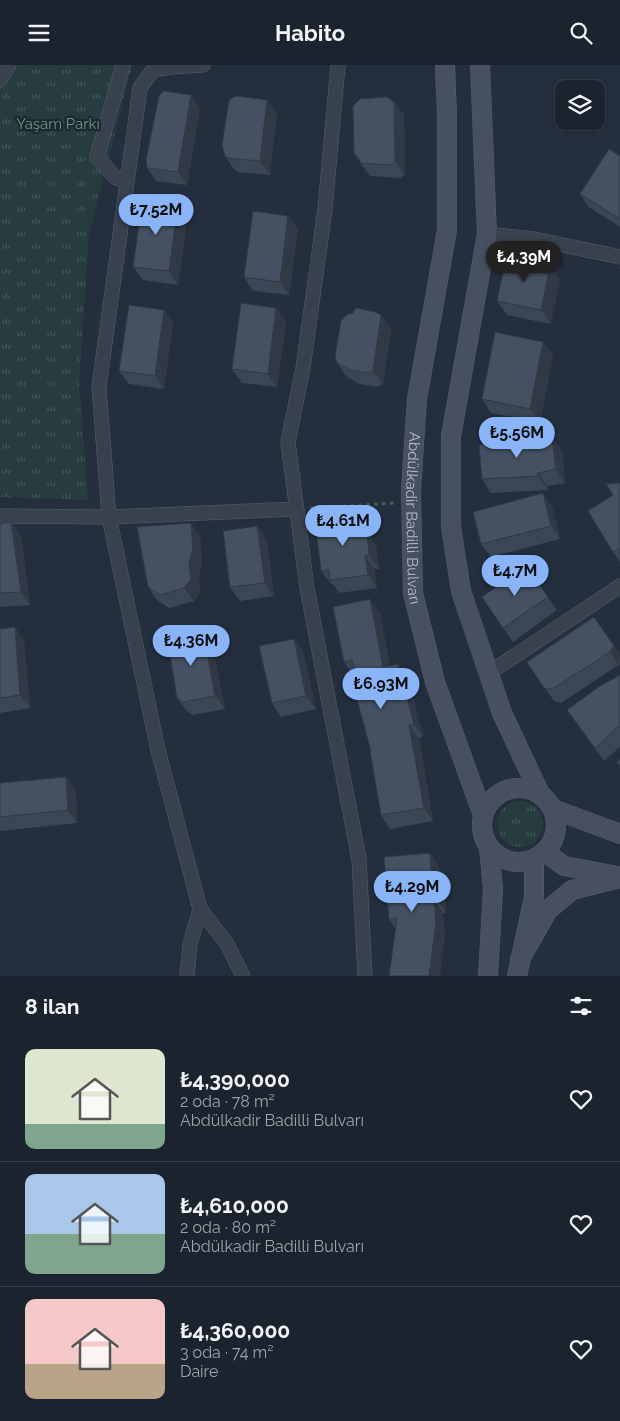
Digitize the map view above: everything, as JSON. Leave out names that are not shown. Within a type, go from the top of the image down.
[{"type":"main road","name":"Abdülkadir Badilli Bulvarı","points":[[445,65],[447,230],[418,399],[411,502],[412,593],[435,682],[483,815]]},
{"type":"main road","points":[[480,65],[487,234],[451,436],[451,526],[461,591],[502,713],[540,794],[553,809],[556,818],[554,836],[539,856],[534,897],[518,967]]},
{"type":"main road","points":[[540,794],[524,788],[506,790],[496,795],[488,804],[481,826],[483,838],[489,848],[504,860],[519,862],[539,856],[564,866],[620,877]]},
{"type":"main road","points":[[553,809],[620,835]]},
{"type":"main road","points":[[488,976],[493,889],[489,848]]},
{"type":"main road","points":[[518,967],[548,910],[572,890],[620,877]]},
{"type":"street","points":[[0,80],[9,65]]},
{"type":"street","points":[[123,65],[97,157],[115,177],[127,182]]},
{"type":"street","points":[[203,65],[153,70],[140,88],[99,387],[109,517],[158,750],[200,909],[227,944],[243,976]]},
{"type":"street","points":[[338,65],[325,209],[303,368],[288,442],[307,588],[359,859],[366,976]]},
{"type":"street","points":[[487,234],[534,239],[620,257]]},
{"type":"street","points":[[0,516],[109,517],[297,509]]},
{"type":"street","points":[[489,673],[620,586]]},
{"type":"street","points":[[187,976],[190,944],[200,909]]},
{"type":"path","points":[[297,509],[411,502]]},
{"type":"green space","name":"Yaşam Parkı","points":[[0,65],[132,65],[89,235],[79,382],[88,500],[0,497]]},
{"type":"green space","points":[[525,801],[529,802],[539,811],[542,815],[542,833],[533,843],[525,847],[515,847],[507,843],[498,833],[497,819],[501,811],[511,802]]},
{"type":"building","points":[[164,91],[191,95],[178,172],[147,168],[146,160],[159,96]]},
{"type":"building","points":[[236,96],[267,100],[260,161],[228,158],[225,156],[222,145],[229,100]]},
{"type":"building","points":[[387,97],[394,102],[395,161],[390,165],[361,163],[354,154],[353,106],[360,99]]},
{"type":"building","points":[[609,149],[620,156],[620,219],[580,194]]},
{"type":"building","points":[[142,201],[178,205],[169,271],[133,267]]},
{"type":"building","points":[[253,211],[288,216],[280,282],[244,277]]},
{"type":"building","points":[[506,257],[550,266],[541,310],[497,301]]},
{"type":"building","points":[[241,303],[276,308],[268,374],[232,369]]},
{"type":"building","points":[[129,305],[164,310],[155,376],[119,371]]},
{"type":"building","points":[[356,308],[381,315],[373,371],[368,373],[350,370],[337,363],[335,355],[341,321],[346,315],[353,313]]},
{"type":"building","points":[[495,332],[543,342],[530,409],[482,399]]},
{"type":"building","points":[[552,438],[556,469],[538,473],[538,476],[482,479],[479,445]]},
{"type":"building","points":[[620,483],[620,548],[613,552],[588,511],[613,495],[606,484]]},
{"type":"building","points":[[543,493],[551,526],[481,544],[473,512]]},
{"type":"building","points":[[360,513],[363,533],[367,532],[369,555],[365,556],[368,575],[330,580],[329,570],[321,571],[316,530],[323,529],[321,518]]},
{"type":"building","points":[[11,522],[21,592],[0,593],[0,524]]},
{"type":"building","points":[[191,523],[193,549],[189,563],[191,579],[184,588],[160,595],[148,587],[137,527]]},
{"type":"building","points":[[257,526],[265,583],[230,587],[223,531]]},
{"type":"building","points":[[526,566],[548,597],[503,628],[482,597]]},
{"type":"building","points":[[370,599],[383,667],[398,664],[414,724],[409,725],[424,808],[381,815],[371,751],[353,685],[358,683],[352,660],[344,662],[333,607]]},
{"type":"building","points":[[594,617],[614,646],[610,652],[552,689],[544,688],[527,662]]},
{"type":"building","points":[[15,627],[20,695],[0,698],[0,629]]},
{"type":"building","points":[[203,631],[215,696],[183,702],[177,698],[168,643],[174,636]]},
{"type":"building","points":[[294,639],[306,696],[272,703],[259,646]]},
{"type":"building","points":[[620,675],[620,725],[595,748],[567,710],[600,686]]},
{"type":"building","points":[[66,777],[68,810],[0,817],[0,783]]},
{"type":"building","points":[[430,853],[431,871],[434,871],[437,899],[434,899],[436,923],[429,976],[389,976],[397,918],[389,919],[384,857]]}]
